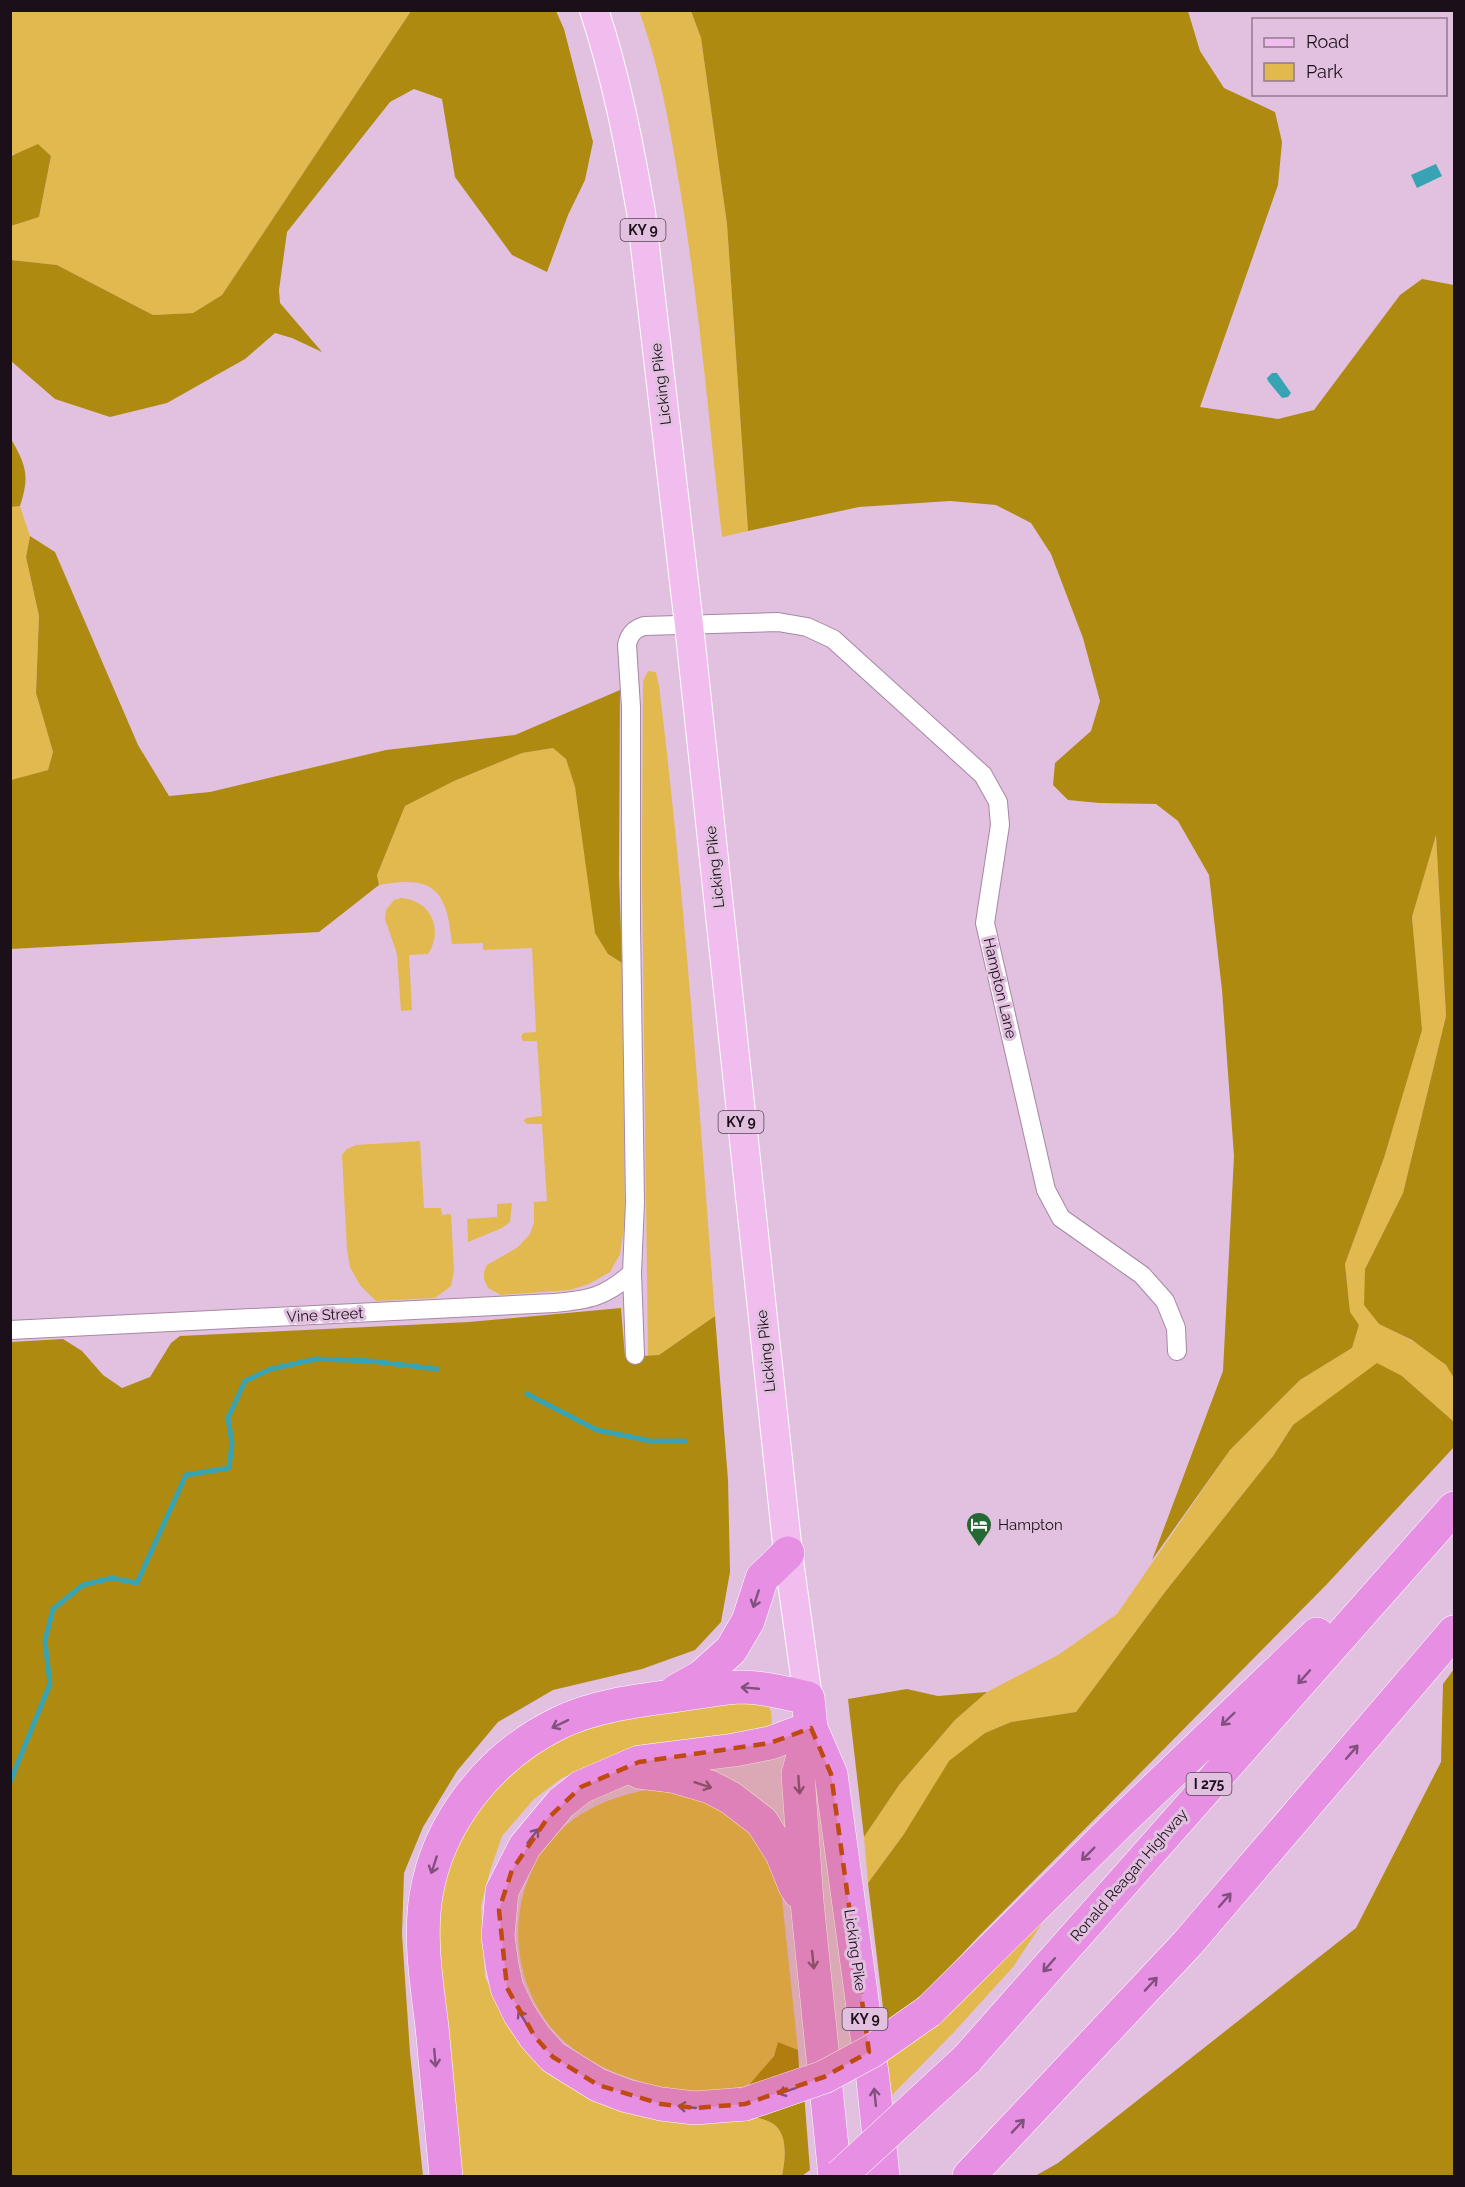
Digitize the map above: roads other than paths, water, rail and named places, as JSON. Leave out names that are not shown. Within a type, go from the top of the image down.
[{"type":"highway","points":[[446,2176],[426,1982],[424,1934],[428,1887],[433,1865],[445,1838],[471,1795],[497,1764],[534,1738],[559,1723],[615,1705],[740,1687],[779,1692],[809,1713],[770,1743],[639,1762],[581,1787],[561,1803],[525,1846],[502,1891],[498,1936],[507,1988],[534,2037],[553,2057],[598,2085],[627,2096],[661,2104],[695,2108],[745,2104],[824,2077],[872,2051],[929,2011],[1115,1827],[1302,1648],[1455,1507]]},
{"type":"highway","name":"Ronald Reagan Highway","points":[[840,2176],[966,2060],[1455,1507]]},
{"type":"highway","points":[[661,1698],[701,1677],[731,1650],[748,1621],[762,1578],[788,1553]]},
{"type":"highway","points":[[973,2173],[1187,1944],[1455,1632]]},
{"type":"highway","name":"Licking Pike","points":[[809,1713],[798,1774],[807,1902],[835,2176]]},
{"type":"highway","name":"Licking Pike","points":[[809,1713],[831,1774],[873,2080],[883,2176]]},
{"type":"highway","points":[[626,1767],[645,1774],[672,1776],[710,1787],[732,1798],[762,1822],[782,1854],[795,1886],[807,1902]]},
{"type":"main road","name":"Licking Pike","points":[[594,10],[616,84],[641,212],[689,625],[788,1553],[809,1713]]},
{"type":"street","name":"Hampton Lane","points":[[634,1355],[631,708],[627,645],[629,635],[644,626],[778,622],[807,627],[833,639],[983,775],[998,802],[1000,825],[985,923],[1046,1190],[1061,1218],[1142,1275],[1165,1301],[1176,1328],[1177,1351]]},
{"type":"street","name":"Vine Street","points":[[10,1330],[562,1302],[600,1296],[632,1273]]},
{"type":"water","points":[[1436,164],[1442,176],[1417,188],[1411,175]]},
{"type":"water","points":[[1272,373],[1277,373],[1291,393],[1288,397],[1282,398],[1268,381],[1267,378]]},
{"type":"waterway","points":[[10,1782],[50,1684],[45,1641],[53,1609],[83,1585],[112,1578],[137,1583],[186,1475],[229,1468],[232,1443],[228,1418],[245,1381],[271,1369],[316,1359],[370,1361],[437,1369]]},
{"type":"waterway","points":[[527,1394],[597,1430],[651,1441],[685,1441]]},
{"type":"place","name":"Hampton","points":[[979,1548]]}]
